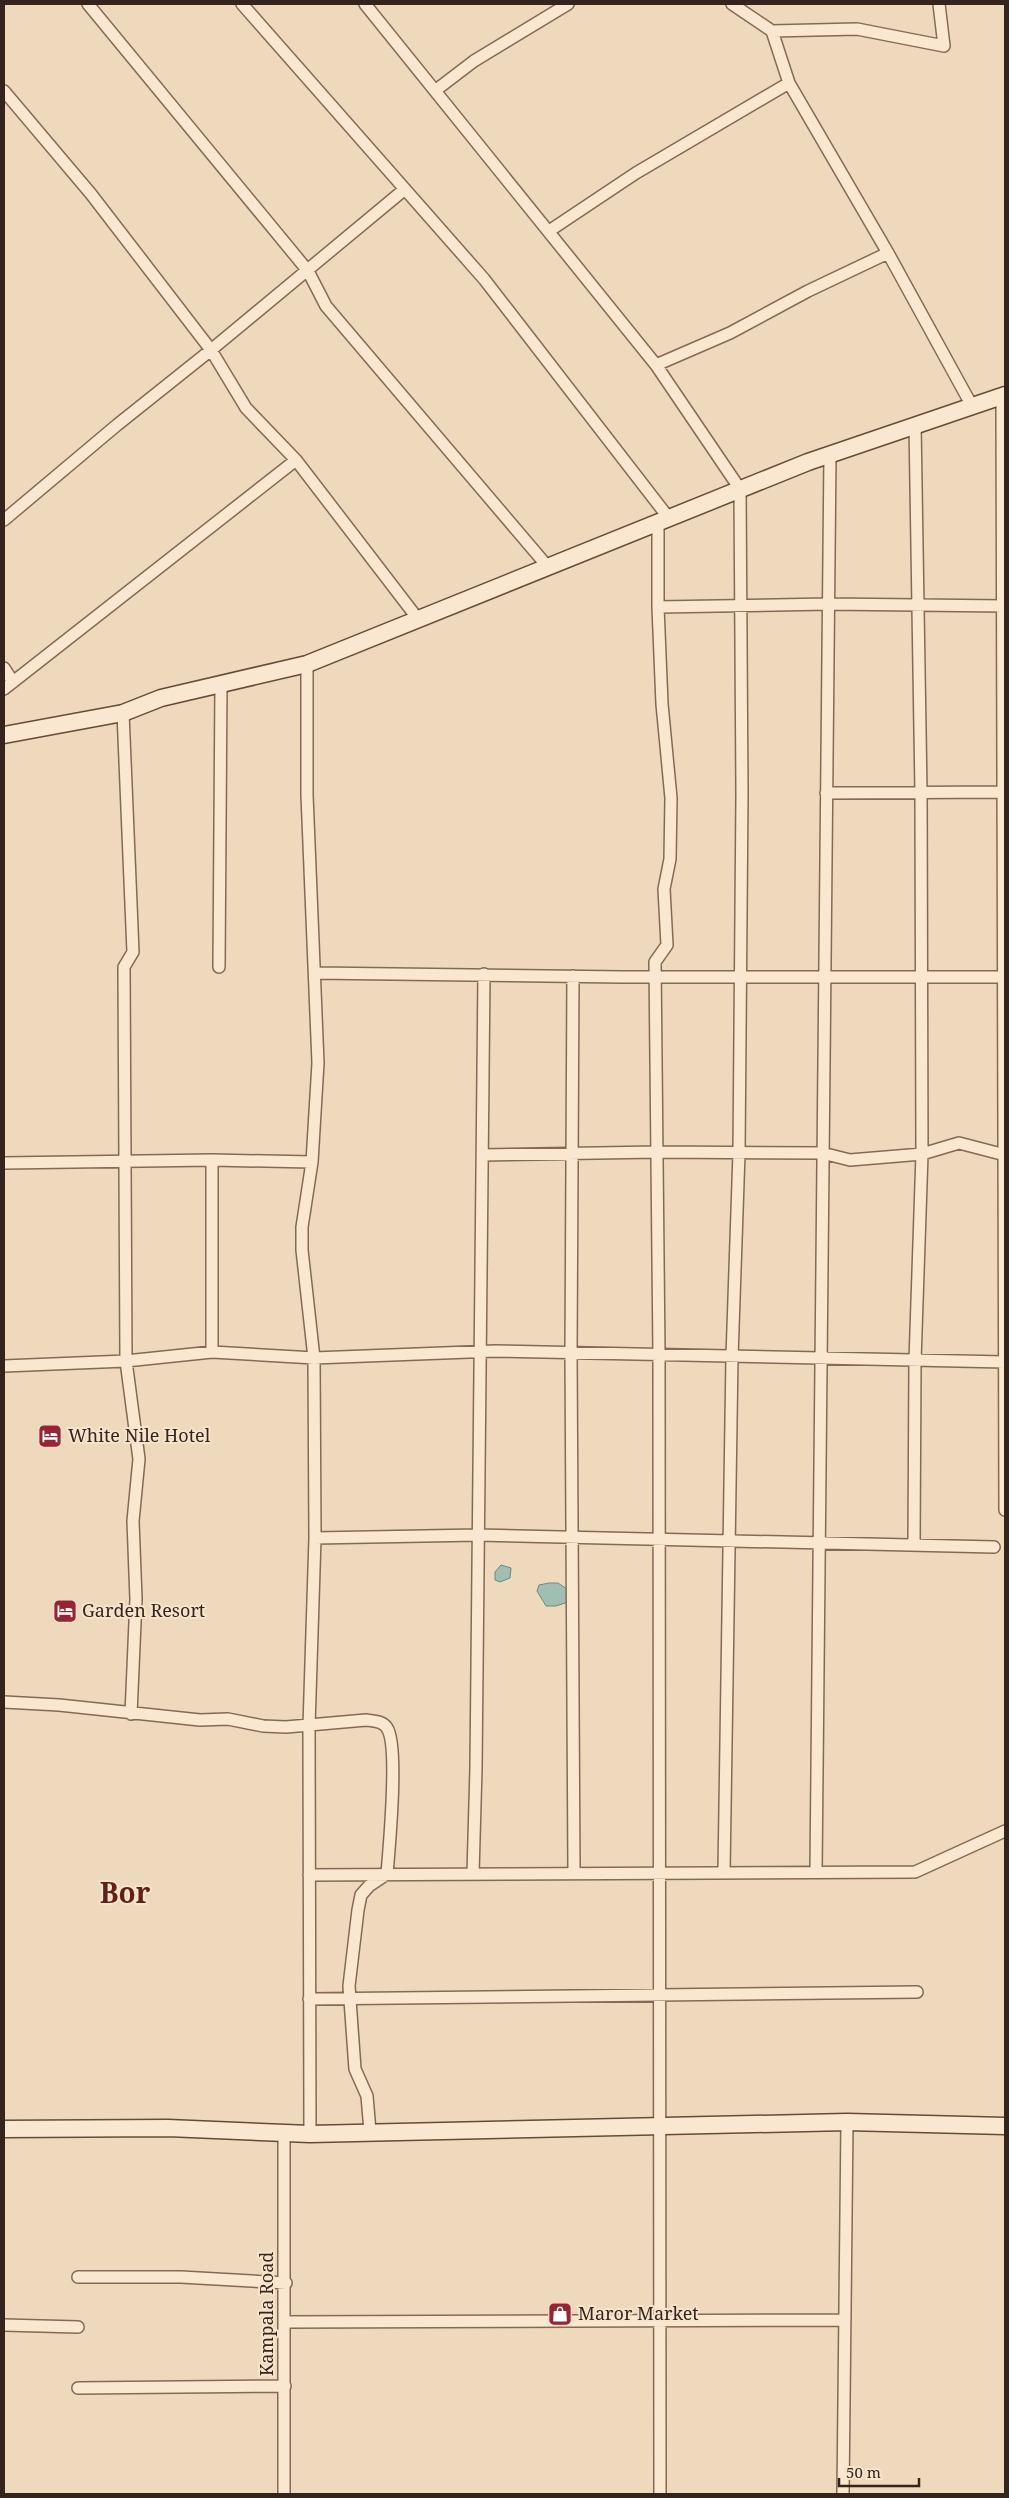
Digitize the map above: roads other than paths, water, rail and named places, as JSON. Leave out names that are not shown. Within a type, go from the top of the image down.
[{"type":"street","points":[[88,4],[308,272],[326,306],[548,567]]},
{"type":"street","points":[[242,4],[484,279],[663,519],[658,607],[662,704],[671,798],[670,859],[664,889],[667,944],[656,962],[655,977],[659,1355],[658,1995],[660,2494]]},
{"type":"street","points":[[365,4],[656,365],[740,489],[741,977],[739,1153],[732,1357],[724,1872]]},
{"type":"street","points":[[436,90],[474,61],[568,4]]},
{"type":"street","points":[[732,4],[772,31],[857,29],[944,46],[939,4]]},
{"type":"street","points":[[772,31],[789,83],[888,253],[972,406]]},
{"type":"street","points":[[549,231],[636,173],[789,83]]},
{"type":"street","points":[[4,91],[91,194],[211,350],[246,408],[296,460],[418,619]]},
{"type":"street","points":[[4,520],[117,425],[308,272],[405,189]]},
{"type":"street","points":[[656,365],[730,333],[888,253]]},
{"type":"street","points":[[4,735],[123,713],[161,698],[307,664],[663,519],[830,454],[1003,396],[1005,1510]]},
{"type":"street","points":[[914,1545],[916,1361],[922,1154],[915,424]]},
{"type":"street","points":[[816,1872],[830,454]]},
{"type":"street","points":[[4,690],[296,460]]},
{"type":"street","points":[[658,607],[828,604],[1004,606]]},
{"type":"street","points":[[307,664],[307,795],[318,1062],[312,1162],[302,1227],[302,1250],[314,1358],[315,1538],[309,1726],[310,2134]]},
{"type":"street","points":[[4,668],[13,682]]},
{"type":"street","points":[[219,967],[221,684]]},
{"type":"street","points":[[123,713],[133,952],[124,967],[126,1361],[140,1459],[134,1521],[136,1599],[130,1714]]},
{"type":"street","points":[[826,793],[1004,792]]},
{"type":"street","points":[[315,973],[655,977],[1004,977]]},
{"type":"street","points":[[472,1874],[476,1768],[484,974]]},
{"type":"street","points":[[573,976],[571,1353],[574,1873]]},
{"type":"street","points":[[482,1155],[657,1152],[822,1154],[850,1160],[922,1154],[959,1143],[1005,1155]]},
{"type":"street","points":[[4,1163],[212,1160],[312,1162]]},
{"type":"street","points":[[212,1160],[212,1352]]},
{"type":"street","points":[[4,1366],[126,1361],[212,1352],[314,1358],[479,1351],[1004,1362]]},
{"type":"street","points":[[315,1538],[478,1536],[994,1547]]},
{"type":"street","points":[[4,1702],[59,1705],[200,1720],[228,1719],[263,1726],[309,1726],[366,1720],[379,1721],[388,1728],[391,1743],[393,1786],[387,1874]]},
{"type":"street","points":[[309,1875],[915,1872],[1005,1831]]},
{"type":"street","points":[[370,2131],[367,2096],[355,2069],[349,1999],[358,1910],[362,1895],[369,1886],[387,1874]]},
{"type":"street","points":[[309,2000],[916,1992]]},
{"type":"street","points":[[843,2494],[844,2320],[847,2284],[847,2122]]},
{"type":"street","points":[[4,2129],[168,2128],[310,2134],[370,2131],[659,2128],[847,2122],[1005,2126]]},
{"type":"street","name":"Kampala Road","points":[[284,2134],[286,2283],[284,2494]]},
{"type":"street","points":[[78,2277],[181,2277],[286,2283]]},
{"type":"street","points":[[285,2322],[844,2320]]},
{"type":"street","points":[[4,2326],[78,2327]]},
{"type":"street","points":[[78,2388],[285,2386]]},
{"type":"place","name":"White Nile Hotel","points":[[50,1436]]},
{"type":"place","name":"Garden Resort","points":[[65,1611]]},
{"type":"place","name":"Maror Market","points":[[560,2314]]},
{"type":"district","name":"Bor","points":[[125,1893]]}]
